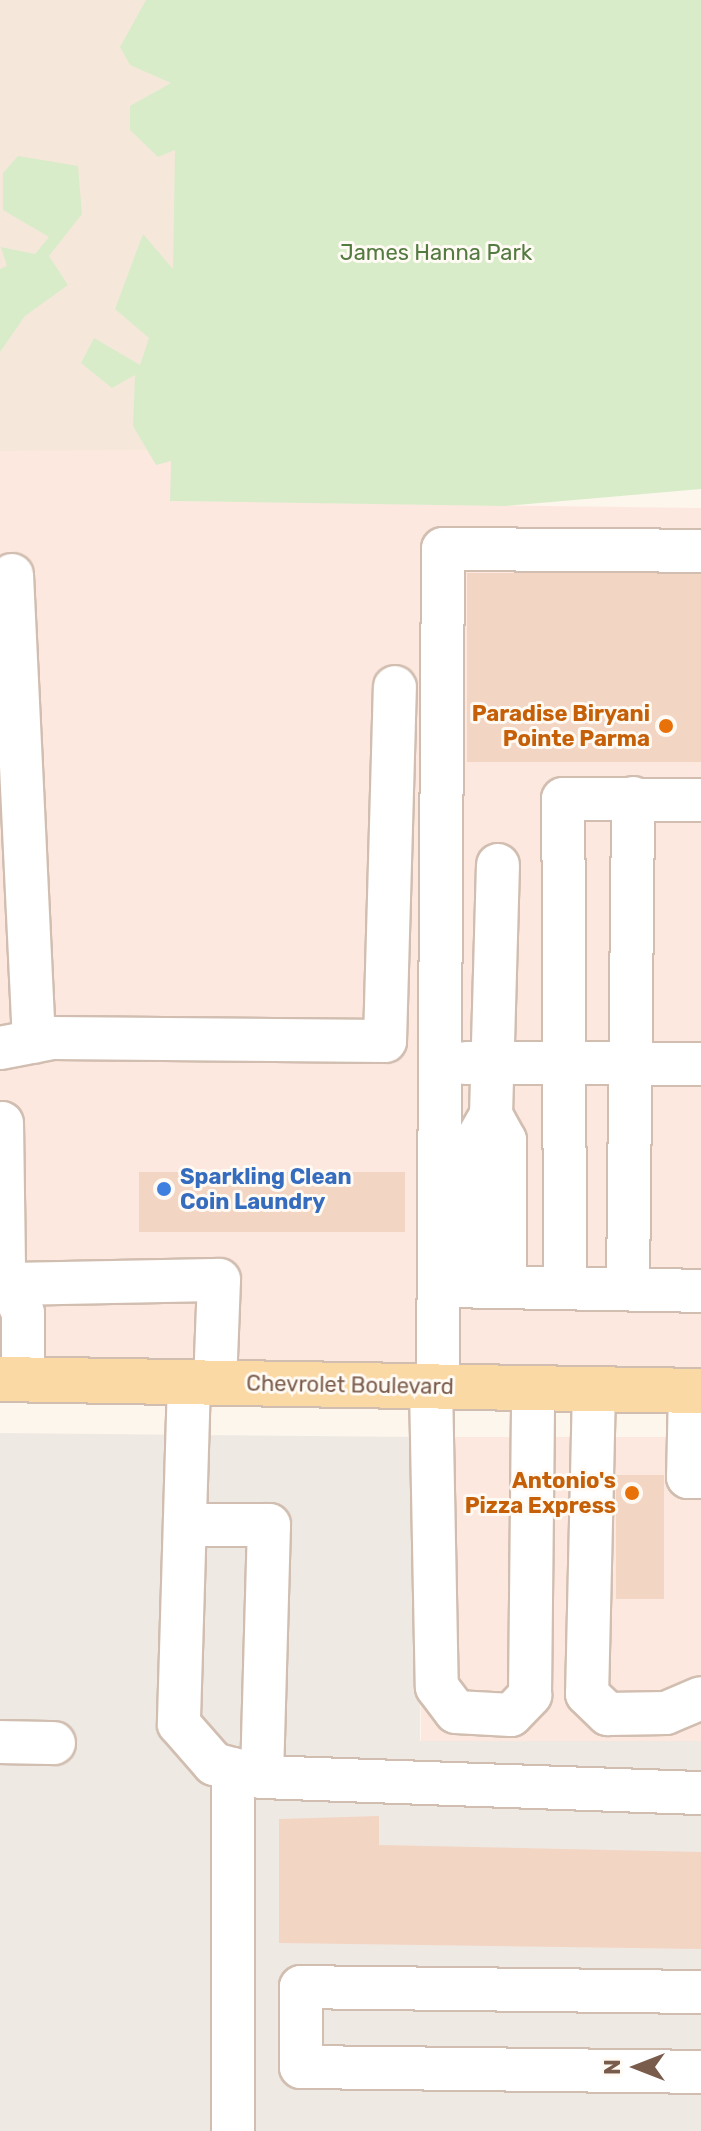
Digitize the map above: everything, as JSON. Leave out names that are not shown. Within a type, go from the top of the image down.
[{"type":"main road","name":"Chevrolet Boulevard","points":[[12,1379],[696,1391]]},
{"type":"lane","points":[[472,1286],[443,1063],[443,549],[701,551]]},
{"type":"lane","points":[[12,575],[17,1045],[385,1041],[395,687]]},
{"type":"lane","points":[[628,1289],[634,1063],[633,798]]},
{"type":"lane","points":[[565,1287],[563,799],[701,800]]},
{"type":"lane","points":[[498,865],[491,1115],[505,1140],[472,1286],[434,1386],[437,1687],[456,1712],[511,1715],[530,1695],[533,1388]]},
{"type":"lane","points":[[443,1063],[565,1061],[701,1064]]},
{"type":"lane","points":[[2,1123],[10,1284],[23,1313],[12,1379]]},
{"type":"lane","points":[[10,1284],[219,1280],[202,1382],[185,1525],[179,1724],[214,1764],[248,1773],[701,1793]]},
{"type":"lane","points":[[472,1286],[701,1291]]},
{"type":"lane","points":[[594,1389],[589,1700],[608,1714],[666,1713],[701,1698]]},
{"type":"lane","points":[[696,1391],[688,1477],[701,1477]]},
{"type":"lane","points":[[185,1525],[269,1525],[248,1773],[233,2026],[233,2131]]},
{"type":"lane","points":[[0,1742],[54,1743]]},
{"type":"lane","points":[[701,1992],[301,1987],[301,2067],[701,2072]]},
{"type":"lane","points":[[233,2026],[301,2027]]},
{"type":"shaded area","points":[[0,0],[177,0],[177,451],[0,451]]},
{"type":"shaded area","points":[[171,450],[171,501],[701,508],[701,1375],[0,1356],[0,451]]},
{"type":"shaded area","points":[[0,1433],[421,1437],[420,1741],[701,1741],[701,2131],[0,2131]]},
{"type":"shaded area","points":[[421,1437],[701,1437],[701,1741],[421,1741]]},
{"type":"green space","name":"James Hanna Park","points":[[146,0],[701,0],[701,489],[505,506],[170,501],[171,461],[156,465],[133,426],[135,375],[112,388],[81,363],[94,338],[140,365],[149,338],[115,309],[143,234],[173,269],[175,150],[158,157],[130,130],[130,106],[171,83],[130,65],[120,47]]},
{"type":"green space","points":[[18,156],[78,166],[82,214],[49,256],[68,285],[25,316],[0,352],[0,269],[7,266],[1,247],[35,254],[49,237],[3,210],[3,173]]},
{"type":"building","points":[[467,573],[701,573],[701,762],[467,762]]},
{"type":"building","points":[[139,1172],[405,1172],[405,1232],[139,1232]]},
{"type":"building","points":[[616,1475],[664,1475],[664,1599],[616,1599]]},
{"type":"building","points":[[379,1816],[379,1845],[701,1852],[701,1949],[279,1943],[279,1819]]},
{"type":"place","name":"Paradise Biryani Pointe Parma","points":[[666,726]]},
{"type":"place","name":"Sparkling Clean Coin Laundry","points":[[164,1189]]},
{"type":"place","name":"Antonio's Pizza Express","points":[[632,1493]]}]
